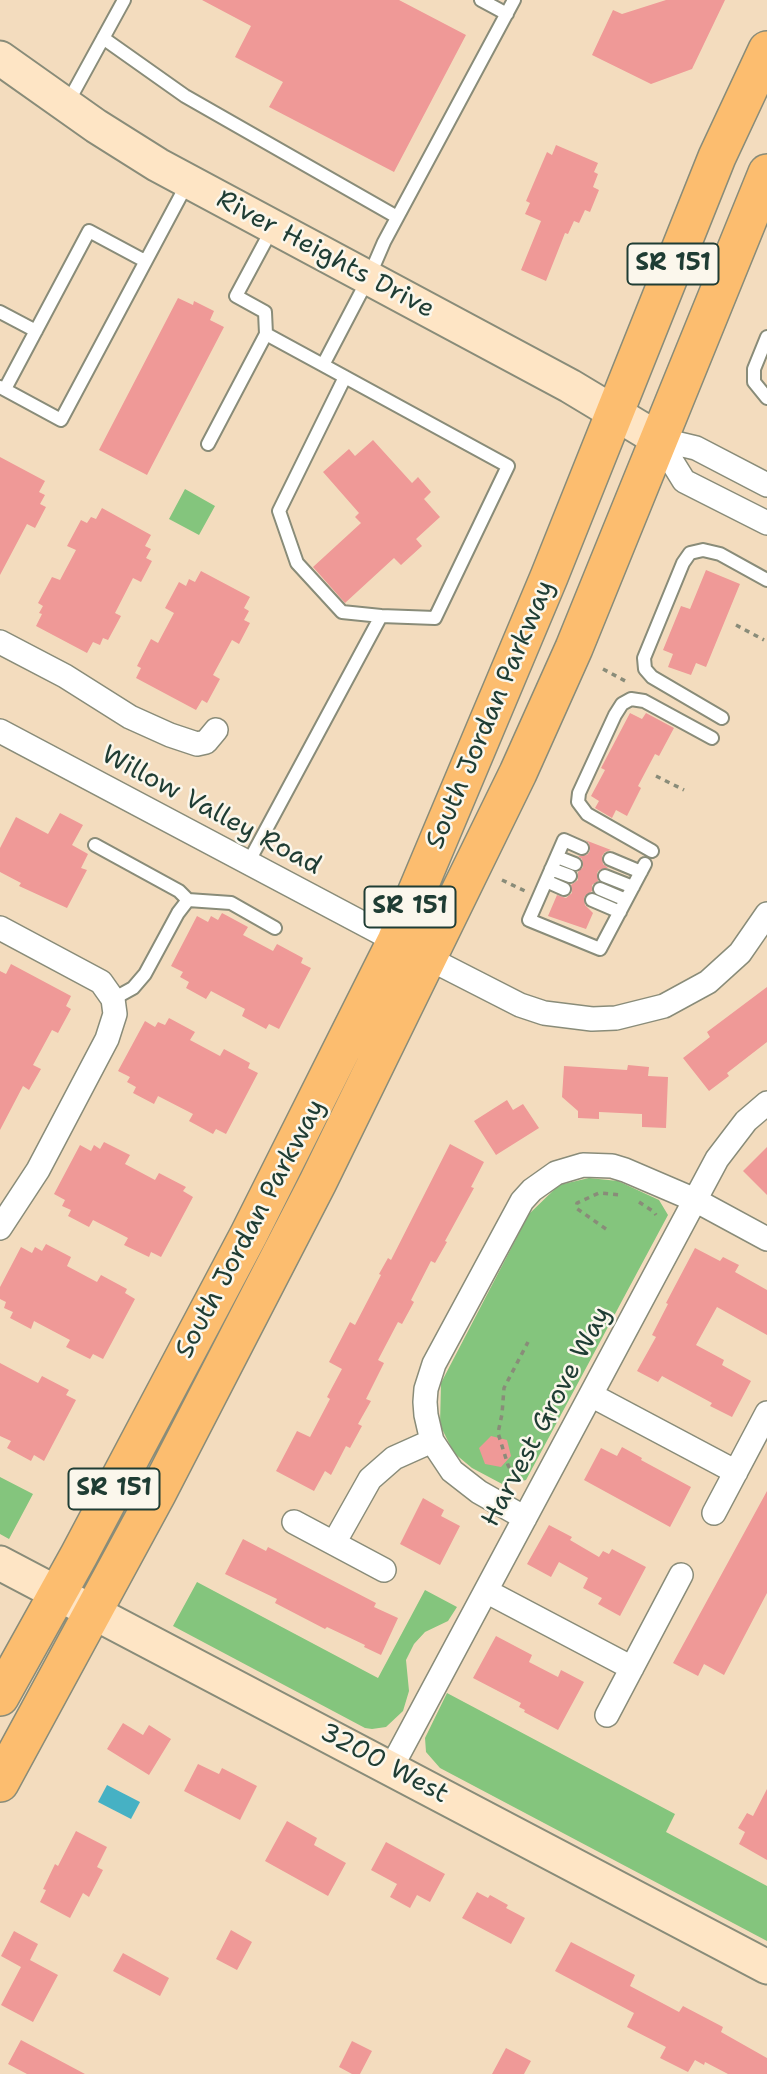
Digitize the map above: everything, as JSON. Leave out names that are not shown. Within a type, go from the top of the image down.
[{"type":"main road","name":"South Jordan Parkway","points":[[0,1697],[249,1234],[396,941],[550,577],[717,157],[767,50]]},
{"type":"main road","name":"South Jordan Parkway","points":[[0,1783],[157,1494],[318,1182],[541,724],[601,584],[767,173]]},
{"type":"street","name":"River Heights Drive","points":[[0,58],[128,146],[188,182],[570,386],[658,439],[696,448],[767,485]]},
{"type":"street","name":"River Heights Drive","points":[[658,439],[684,481],[767,523]]},
{"type":"street","points":[[0,642],[65,676],[130,716],[170,735],[197,744],[206,742],[216,730]]},
{"type":"street","name":"Willow Valley Road","points":[[0,731],[396,941]]},
{"type":"street","points":[[428,958],[498,995],[532,1009],[568,1018],[617,1018],[653,1010],[687,995],[727,966],[763,929]]},
{"type":"street","points":[[0,1228],[34,1176],[114,1022],[113,999],[106,987],[94,978],[1,932]]},
{"type":"street","name":"Harvest Grove Way","points":[[391,1768],[717,1159],[731,1139],[767,1103]]},
{"type":"street","points":[[525,1518],[464,1483],[440,1457],[432,1441],[425,1402],[434,1364],[514,1213],[532,1190],[556,1173],[570,1168],[598,1165],[625,1170],[695,1200],[767,1239]]},
{"type":"street","points":[[590,1395],[736,1472]]},
{"type":"street","points":[[714,1513],[767,1413]]},
{"type":"street","points":[[334,1543],[370,1479],[394,1458],[432,1441]]},
{"type":"street","points":[[294,1522],[384,1570]]},
{"type":"street","name":"3200 West","points":[[0,1563],[767,1967]]},
{"type":"street","points":[[607,1715],[681,1575]]},
{"type":"street","points":[[486,1591],[632,1668]]},
{"type":"lane","points":[[66,105],[124,0]]},
{"type":"lane","points":[[481,0],[507,14]]},
{"type":"lane","points":[[323,365],[397,218],[514,0]]},
{"type":"lane","points":[[103,38],[185,96],[397,218]]},
{"type":"lane","points":[[145,261],[89,231],[3,388],[61,420],[188,182]]},
{"type":"lane","points":[[208,444],[266,334],[265,312],[236,296],[272,228]]},
{"type":"lane","points":[[0,312],[36,331]]},
{"type":"lane","points":[[266,334],[323,365],[345,377],[508,466],[435,618],[342,612],[297,563],[279,512],[345,377]]},
{"type":"lane","points":[[767,337],[754,369],[754,382],[767,398]]},
{"type":"lane","points":[[722,718],[652,677],[645,669],[644,658],[682,563],[690,553],[703,550],[720,554],[767,580]]},
{"type":"lane","points":[[248,863],[382,616]]},
{"type":"lane","points":[[652,851],[587,814],[578,802],[579,793],[615,715],[622,704],[631,699],[644,701],[712,738]]},
{"type":"lane","points":[[582,848],[564,840],[529,920],[600,949],[643,868],[610,859]]},
{"type":"lane","points":[[95,845],[179,891],[188,900],[231,903],[275,928]]},
{"type":"lane","points":[[551,869],[570,876],[551,869]]},
{"type":"lane","points":[[605,876],[633,887]]},
{"type":"lane","points":[[600,889],[623,906]]},
{"type":"lane","points":[[113,999],[133,988],[145,974],[178,913],[188,900]]},
{"type":"lane","points":[[592,900],[623,906]]},
{"type":"path","points":[[736,625],[764,640]]},
{"type":"path","points":[[656,776],[684,790]]},
{"type":"path","points":[[502,880],[527,891]]},
{"type":"path","points":[[606,1229],[576,1208],[577,1203],[599,1194],[611,1193],[638,1201],[656,1215]]},
{"type":"path","points":[[514,1477],[498,1433],[504,1388],[528,1342]]},
{"type":"green space","points":[[185,489],[215,506],[199,535],[169,519]]},
{"type":"green space","points":[[589,1178],[618,1181],[659,1200],[668,1215],[526,1480],[504,1485],[472,1468],[454,1453],[440,1425],[441,1383],[529,1214],[559,1185]]},
{"type":"green space","points":[[0,1477],[33,1494],[9,1539],[0,1534]]},
{"type":"green space","points":[[197,1582],[378,1678],[425,1590],[457,1607],[448,1621],[425,1632],[414,1644],[406,1660],[409,1691],[403,1711],[386,1727],[372,1729],[365,1728],[173,1626]]},
{"type":"green space","points":[[447,1693],[675,1814],[666,1832],[767,1886],[767,1941],[440,1768],[426,1752],[425,1738]]},
{"type":"water","points":[[107,1785],[140,1802],[131,1819],[98,1802]]},
{"type":"building","points":[[202,0],[399,0],[466,35],[394,172],[269,107],[283,82],[235,57],[251,26]]},
{"type":"building","points":[[666,0],[725,0],[692,69],[651,84],[592,55],[613,10],[622,14]]},
{"type":"building","points":[[556,145],[598,163],[594,172],[598,174],[593,187],[599,190],[590,212],[585,210],[579,223],[574,221],[568,234],[565,233],[546,281],[521,270],[541,221],[525,214],[530,203],[526,201],[547,152],[552,155]]},
{"type":"building","points":[[178,298],[193,305],[194,301],[214,311],[210,320],[224,327],[147,475],[99,450]]},
{"type":"building","points":[[373,440],[412,483],[418,477],[431,492],[424,499],[440,517],[416,539],[422,546],[401,565],[394,558],[345,603],[313,567],[361,523],[355,517],[359,513],[323,472],[349,449],[355,456]]},
{"type":"building","points":[[0,457],[45,481],[39,492],[45,495],[40,504],[46,507],[35,528],[27,524],[0,575]]},
{"type":"building","points":[[102,508],[151,535],[145,546],[151,549],[146,558],[152,561],[141,582],[133,578],[115,613],[121,616],[108,640],[103,638],[100,645],[93,642],[87,653],[36,626],[43,606],[38,603],[52,577],[60,580],[76,550],[67,546],[81,520],[87,523],[91,517],[96,519]]},
{"type":"building","points":[[706,570],[740,584],[706,667],[696,663],[691,675],[668,667],[673,654],[663,650],[681,606],[690,609]]},
{"type":"building","points":[[201,571],[250,597],[244,608],[249,611],[244,620],[250,623],[239,644],[232,640],[213,675],[220,679],[207,703],[202,700],[196,710],[136,678],[141,668],[137,666],[151,639],[158,643],[174,613],[165,608],[179,582],[186,586],[189,579],[195,582]]},
{"type":"building","points":[[630,713],[642,719],[646,713],[674,728],[659,756],[655,754],[638,786],[641,788],[627,816],[616,810],[612,818],[595,808],[599,801],[591,796],[605,770],[601,768]]},
{"type":"building","points":[[60,813],[83,825],[72,845],[88,854],[81,868],[87,870],[67,908],[19,886],[21,883],[0,872],[0,848],[16,817],[48,834]]},
{"type":"building","points":[[585,840],[611,850],[602,856],[603,864],[608,868],[599,870],[598,881],[584,897],[585,905],[593,913],[586,929],[548,916],[557,895],[566,898],[572,893],[571,885],[578,880],[578,872],[583,867],[582,859],[578,856],[587,855],[590,851],[589,843]]},
{"type":"building","points":[[222,913],[248,927],[243,935],[273,951],[277,944],[303,958],[301,963],[311,968],[279,1029],[269,1024],[266,1029],[242,1016],[245,1009],[211,991],[206,999],[186,988],[189,982],[180,977],[183,972],[171,966],[197,916],[208,922],[211,916],[218,920]]},
{"type":"building","points":[[11,964],[71,996],[66,1006],[71,1009],[58,1033],[52,1030],[33,1065],[41,1069],[29,1090],[23,1086],[0,1130],[0,971],[6,974]]},
{"type":"building","points":[[767,987],[767,1042],[727,1073],[729,1076],[709,1091],[683,1058],[710,1037],[707,1032]]},
{"type":"building","points":[[169,1018],[195,1032],[190,1040],[220,1056],[224,1049],[250,1063],[248,1068],[258,1073],[226,1134],[216,1129],[213,1134],[189,1121],[193,1114],[158,1096],[154,1104],[133,1093],[136,1087],[127,1082],[130,1077],[118,1071],[145,1021],[155,1027],[158,1022],[165,1025]]},
{"type":"building","points":[[628,1065],[649,1067],[648,1076],[668,1077],[666,1128],[642,1127],[642,1114],[599,1112],[599,1119],[578,1118],[578,1111],[562,1097],[564,1066],[627,1070]]},
{"type":"building","points":[[507,1100],[513,1110],[523,1104],[539,1128],[496,1155],[474,1121]]},
{"type":"building","points":[[104,1142],[130,1155],[125,1164],[155,1180],[159,1173],[186,1187],[183,1191],[193,1197],[161,1257],[151,1252],[149,1257],[124,1245],[128,1238],[93,1220],[89,1227],[68,1216],[71,1210],[62,1206],[65,1200],[54,1194],[80,1145],[91,1151],[94,1145],[100,1149]]},
{"type":"building","points":[[450,1144],[484,1162],[471,1187],[474,1188],[435,1263],[431,1261],[402,1324],[398,1322],[378,1360],[384,1363],[366,1399],[371,1401],[358,1424],[362,1426],[350,1448],[346,1446],[331,1475],[325,1471],[314,1491],[276,1471],[297,1431],[310,1437],[342,1369],[329,1362],[350,1322],[355,1325],[381,1275],[379,1274],[388,1258],[391,1260]]},
{"type":"building","points":[[767,1147],[767,1195],[743,1171]]},
{"type":"building","points":[[46,1244],[71,1257],[67,1266],[97,1282],[101,1275],[127,1289],[125,1293],[135,1299],[103,1359],[93,1354],[90,1359],[66,1347],[70,1340],[34,1321],[31,1329],[10,1318],[13,1312],[4,1308],[6,1302],[0,1299],[0,1287],[21,1247],[32,1253],[35,1247],[42,1251]]},
{"type":"building","points":[[695,1248],[720,1261],[723,1257],[739,1265],[735,1272],[767,1290],[767,1335],[717,1307],[696,1345],[724,1360],[722,1365],[751,1381],[732,1417],[662,1376],[658,1382],[637,1371],[656,1337],[652,1335],[668,1304],[666,1303]]},
{"type":"building","points":[[0,1363],[38,1383],[42,1376],[69,1390],[66,1395],[76,1400],[44,1461],[34,1455],[31,1461],[7,1448],[11,1441],[0,1436]]},
{"type":"building","points":[[491,1436],[507,1440],[511,1456],[501,1467],[485,1464],[479,1448]]},
{"type":"building","points":[[622,1447],[691,1487],[670,1527],[584,1480],[601,1448],[617,1456]]},
{"type":"building","points":[[767,1491],[767,1593],[724,1675],[704,1664],[698,1676],[673,1663]]},
{"type":"building","points":[[423,1498],[444,1510],[441,1516],[460,1526],[440,1565],[400,1544]]},
{"type":"building","points":[[549,1525],[572,1537],[570,1540],[599,1557],[603,1551],[609,1554],[612,1549],[646,1567],[620,1616],[598,1604],[602,1598],[583,1588],[588,1578],[559,1562],[551,1577],[527,1564]]},
{"type":"building","points":[[243,1539],[266,1551],[268,1547],[376,1603],[374,1607],[398,1618],[381,1655],[327,1627],[325,1629],[275,1603],[277,1599],[225,1574]]},
{"type":"building","points":[[496,1636],[532,1655],[529,1662],[558,1677],[561,1670],[584,1682],[558,1730],[524,1712],[525,1710],[519,1707],[521,1703],[473,1678]]},
{"type":"building","points":[[123,1723],[143,1735],[149,1725],[171,1739],[149,1775],[107,1749]]},
{"type":"building","points":[[198,1764],[219,1774],[222,1768],[257,1786],[240,1820],[184,1791]]},
{"type":"building","points":[[767,1789],[767,1860],[739,1844],[745,1832],[738,1828],[747,1813],[753,1816]]},
{"type":"building","points":[[287,1821],[317,1838],[314,1845],[346,1863],[328,1896],[265,1861]]},
{"type":"building","points":[[76,1831],[107,1847],[97,1867],[103,1870],[89,1897],[83,1893],[70,1918],[40,1902],[55,1864],[58,1866]]},
{"type":"building","points":[[386,1842],[445,1874],[430,1902],[417,1895],[410,1908],[390,1897],[397,1884],[371,1870]]},
{"type":"building","points":[[477,1892],[488,1898],[490,1895],[525,1918],[511,1944],[462,1918]]},
{"type":"building","points":[[231,1930],[252,1942],[237,1970],[216,1959]]},
{"type":"building","points":[[14,1931],[38,1944],[30,1960],[58,1975],[33,2022],[1,2005],[21,1967],[1,1956]]},
{"type":"building","points":[[571,1942],[635,1975],[630,1986],[679,2012],[683,2006],[723,2027],[721,2032],[767,2058],[767,2074],[728,2074],[695,2060],[688,2072],[660,2058],[666,2047],[627,2027],[634,2013],[555,1971]]},
{"type":"building","points":[[123,1953],[169,1978],[160,1996],[113,1971]]},
{"type":"building","points":[[21,2040],[85,2074],[27,2074],[8,2064]]},
{"type":"building","points":[[352,2041],[372,2051],[360,2074],[352,2074],[339,2067]]},
{"type":"building","points":[[506,2048],[531,2061],[524,2074],[492,2074]]}]
